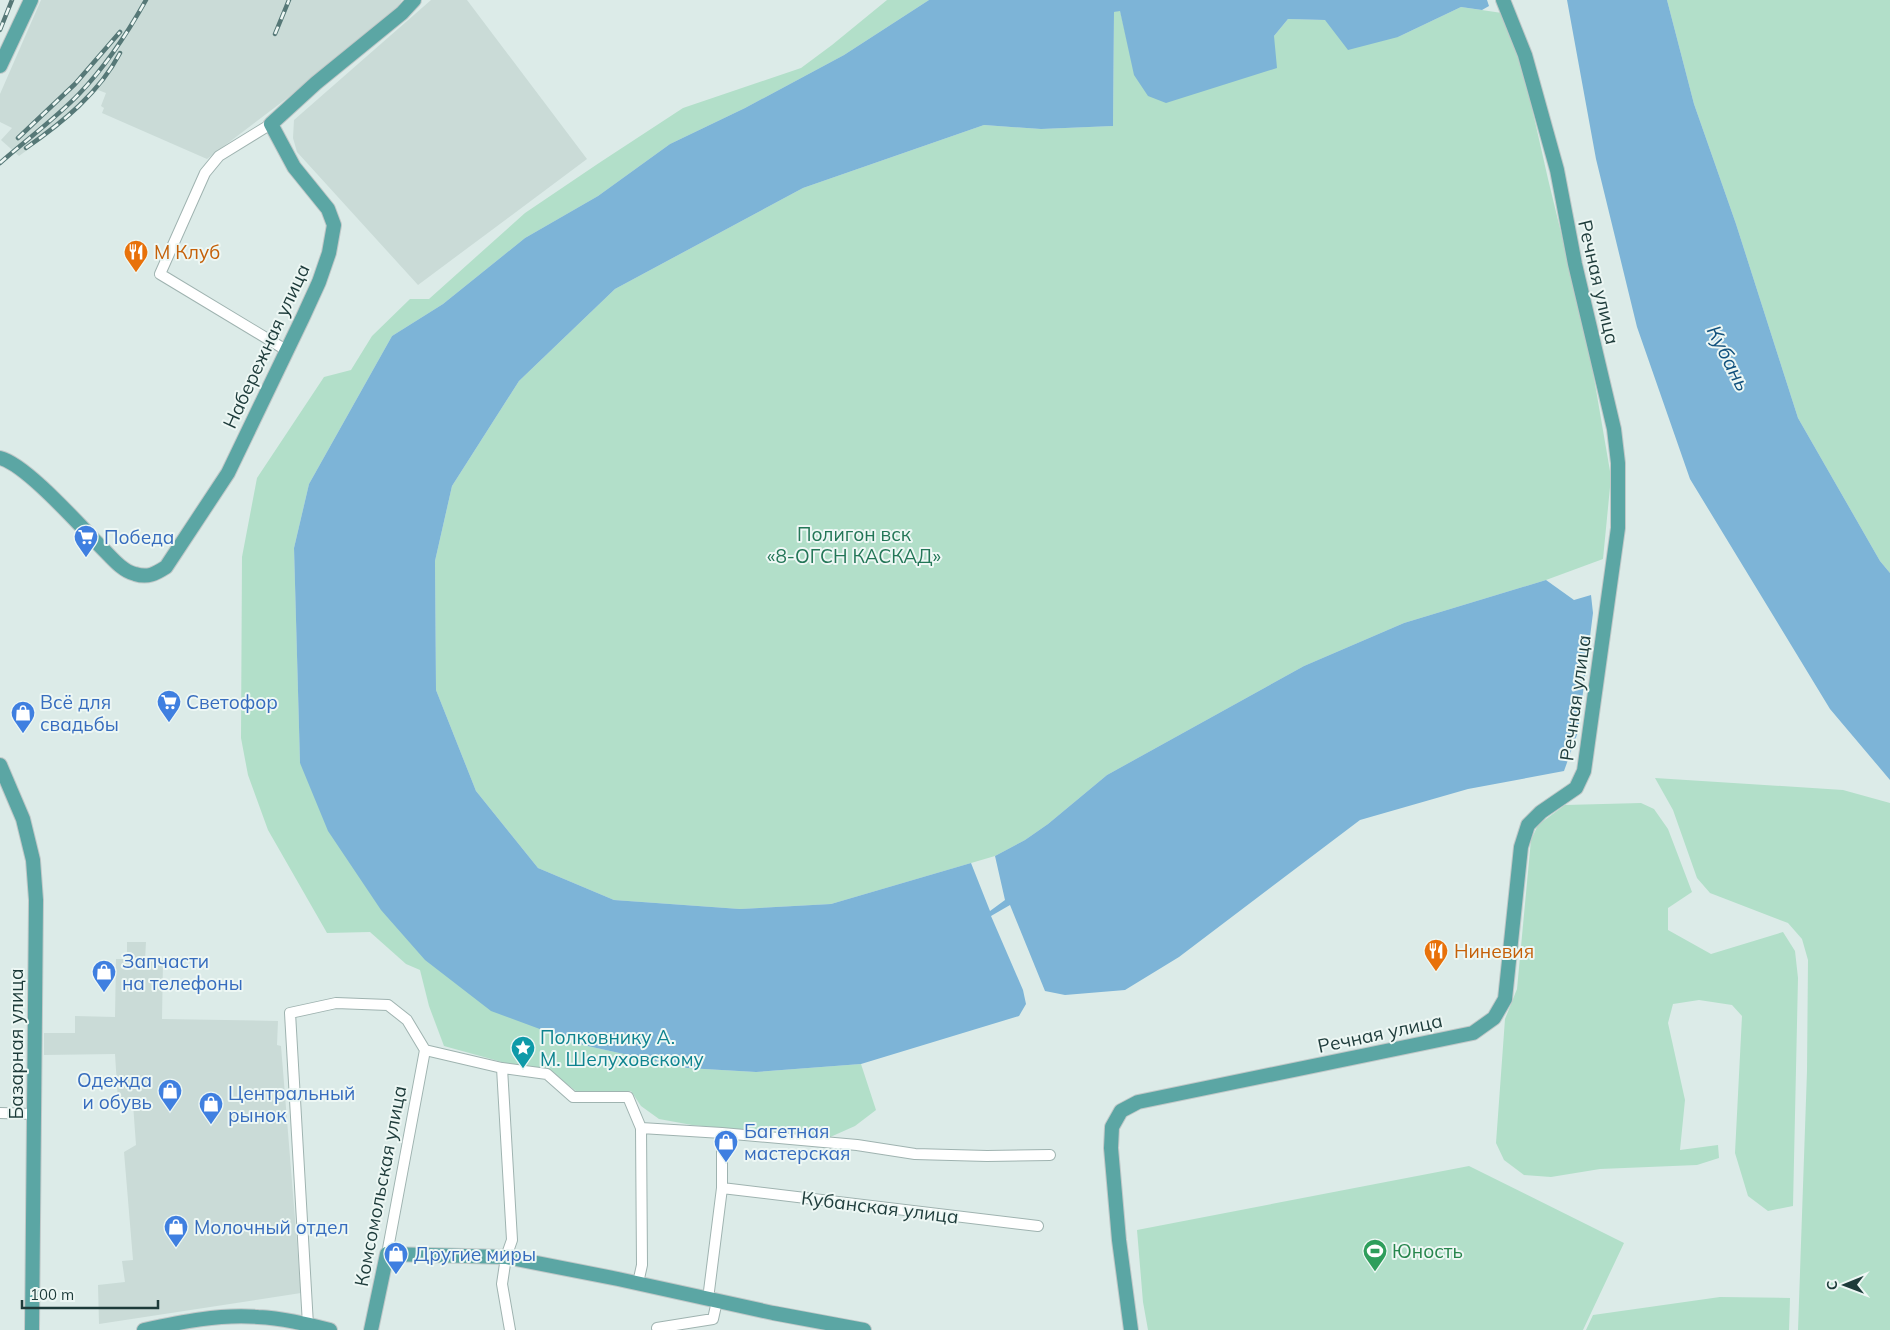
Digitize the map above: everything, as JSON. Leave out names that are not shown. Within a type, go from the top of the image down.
[{"type":"main road","points":[[0,66],[31,0]]},
{"type":"main road","points":[[271,124],[414,0]]},
{"type":"main road","name":"Речная улица","points":[[1130,1330],[1119,1240],[1111,1148],[1112,1127],[1121,1111],[1138,1102],[1472,1033],[1494,1018],[1505,999],[1521,847],[1528,825],[1541,812],[1576,788],[1584,771],[1618,528],[1618,463],[1614,430],[1574,264],[1557,170],[1525,55],[1503,0]]},
{"type":"main road","name":"Набережная улица","points":[[0,458],[7,459],[33,478],[117,563],[134,574],[153,575],[166,567],[228,473],[319,282],[329,253],[334,225],[328,209],[294,167],[271,124]]},
{"type":"main road","name":"Базарная улица","points":[[0,765],[23,819],[33,860],[36,900],[32,1330]]},
{"type":"main road","points":[[387,1254],[506,1257],[864,1330]]},
{"type":"main road","name":"Комсомольская улица","points":[[371,1330],[387,1254]]},
{"type":"main road","points":[[144,1330],[181,1326],[229,1317],[259,1317],[330,1330]]},
{"type":"street","points":[[271,124],[219,156],[206,173],[160,274],[286,350]]},
{"type":"street","points":[[308,1325],[290,1013],[336,1003],[388,1005],[407,1020],[425,1050],[502,1068],[547,1074],[573,1097],[628,1097],[641,1128],[642,1265],[638,1283]]},
{"type":"street","name":"Комсомольская улица","points":[[387,1254],[425,1050]]},
{"type":"street","points":[[502,1068],[512,1240],[506,1257],[502,1284],[510,1330]]},
{"type":"street","points":[[0,1113],[34,1114]]},
{"type":"street","points":[[641,1128],[722,1132],[857,1145],[915,1154],[1050,1155]]},
{"type":"street","points":[[657,1328],[713,1319],[722,1188],[722,1132]]},
{"type":"street","name":"Кубанская улица","points":[[722,1188],[1038,1226]]},
{"type":"shaded area","points":[[41,0],[402,0],[397,8],[286,99],[207,159],[102,113],[104,108],[101,106],[106,93],[98,90],[56,129],[19,156],[1,140],[12,128],[0,122],[0,94]]},
{"type":"shaded area","points":[[431,0],[467,0],[587,159],[418,285],[297,152],[293,138],[294,120]]},
{"type":"shaded area","name":"Центральный рынок","points":[[127,942],[146,942],[145,960],[163,960],[162,1019],[278,1021],[277,1045],[281,1046],[301,1293],[99,1324],[98,1285],[125,1282],[122,1261],[133,1260],[124,1152],[136,1145],[133,1104],[127,1100],[118,1101],[115,1054],[44,1055],[44,1033],[75,1033],[75,1016],[115,1017],[116,959],[127,959]]},
{"type":"green space","points":[[887,0],[929,0],[844,55],[745,108],[670,144],[598,196],[525,238],[443,304],[392,336],[309,484],[294,548],[300,763],[583,1045],[687,1068],[756,1072],[861,1064],[876,1110],[855,1126],[828,1138],[692,1125],[659,1119],[641,1106],[631,1091],[576,1091],[546,1068],[524,1068],[444,1046],[429,1006],[420,970],[406,964],[370,932],[327,933],[268,830],[248,775],[241,738],[242,557],[257,478],[324,377],[351,370],[372,336],[410,299],[429,299],[525,213],[683,108],[801,68]]},
{"type":"green space","points":[[1667,0],[1890,0],[1890,573],[1880,561],[1798,418],[1736,224],[1694,104]]},
{"type":"green space","name":"Полигон вск «8-ОГСН КАСКАД»","points":[[1461,7],[1502,13],[1520,55],[1588,343],[1611,477],[1603,559],[1546,580],[1404,623],[1304,666],[1107,775],[1048,824],[1025,840],[995,856],[831,904],[740,909],[614,900],[538,868],[476,791],[436,690],[435,561],[452,486],[519,381],[615,289],[803,188],[984,125],[1041,129],[1113,126],[1114,12],[1120,10],[1135,75],[1274,36],[1288,19],[1325,20],[1398,37]]},
{"type":"green space","points":[[1655,778],[1843,790],[1890,803],[1890,1330],[1798,1330],[1807,1071],[1808,960],[1802,939],[1788,923],[1710,893],[1697,878],[1673,810]]},
{"type":"green space","points":[[1641,803],[1654,809],[1668,829],[1692,892],[1668,908],[1668,930],[1711,954],[1783,932],[1795,951],[1798,978],[1793,1206],[1768,1211],[1748,1196],[1735,1153],[1742,1016],[1732,1005],[1699,1000],[1673,1004],[1668,1023],[1685,1100],[1680,1150],[1718,1145],[1719,1158],[1697,1165],[1600,1169],[1551,1177],[1524,1175],[1504,1160],[1496,1143],[1505,1019],[1517,989],[1531,840],[1538,825],[1565,805]]},
{"type":"green space","name":"Юность","points":[[1469,1166],[1624,1243],[1583,1330],[1148,1330],[1143,1302],[1137,1230]]},
{"type":"green space","points":[[1720,1297],[1790,1298],[1789,1330],[1586,1330],[1593,1315]]},
{"type":"water","points":[[929,0],[1487,0],[1489,6],[1482,10],[1461,7],[1398,37],[1348,50],[1325,20],[1288,19],[1274,36],[1277,68],[1166,103],[1148,96],[1134,75],[1120,11],[1114,12],[1113,126],[1041,129],[984,125],[803,188],[615,289],[519,381],[452,486],[435,561],[436,690],[476,791],[538,868],[614,900],[740,909],[831,904],[971,863],[990,911],[1005,900],[995,856],[1025,840],[1048,824],[1107,775],[1304,666],[1404,623],[1546,580],[1574,600],[1591,595],[1593,613],[1578,732],[1564,771],[1468,789],[1360,820],[1179,957],[1125,990],[1065,995],[1045,991],[1010,905],[991,916],[1023,990],[1026,1004],[1019,1016],[861,1064],[756,1072],[687,1068],[583,1045],[491,1011],[425,960],[381,910],[328,831],[300,763],[294,548],[309,484],[392,336],[443,304],[525,238],[598,196],[670,144],[745,108],[844,55]]},
{"type":"water","name":"Кубань","points":[[1567,0],[1667,0],[1694,104],[1736,224],[1798,418],[1880,561],[1890,573],[1890,780],[1830,709],[1690,479],[1637,327],[1596,159]]},
{"type":"railway","points":[[0,30],[12,0]]},
{"type":"railway","points":[[0,163],[60,112],[89,83],[115,49],[146,0]]},
{"type":"railway","points":[[275,34],[289,0]]},
{"type":"railway","points":[[18,138],[75,84],[120,32]]},
{"type":"railway","points":[[26,148],[53,128],[91,94],[120,53]]},
{"type":"place","name":"М Клуб","points":[[136,273]]},
{"type":"place","name":"Победа","points":[[86,558]]},
{"type":"place","name":"Светофор","points":[[169,723]]},
{"type":"place","name":"Всё для свадьбы","points":[[23,734]]},
{"type":"place","name":"Ниневия","points":[[1436,972]]},
{"type":"place","name":"Запчасти на телефоны","points":[[104,993]]},
{"type":"place","name":"Полковнику А. М. Шелуховскому","points":[[523,1069]]},
{"type":"place","name":"Одежда и обувь","points":[[170,1112]]},
{"type":"place","name":"Центральный рынок","points":[[211,1125]]},
{"type":"place","name":"Багетная мастерская","points":[[726,1163]]},
{"type":"place","name":"Молочный отдел","points":[[176,1248]]},
{"type":"place","name":"Юность","points":[[1375,1272]]},
{"type":"place","name":"Другие миры","points":[[396,1275]]}]
